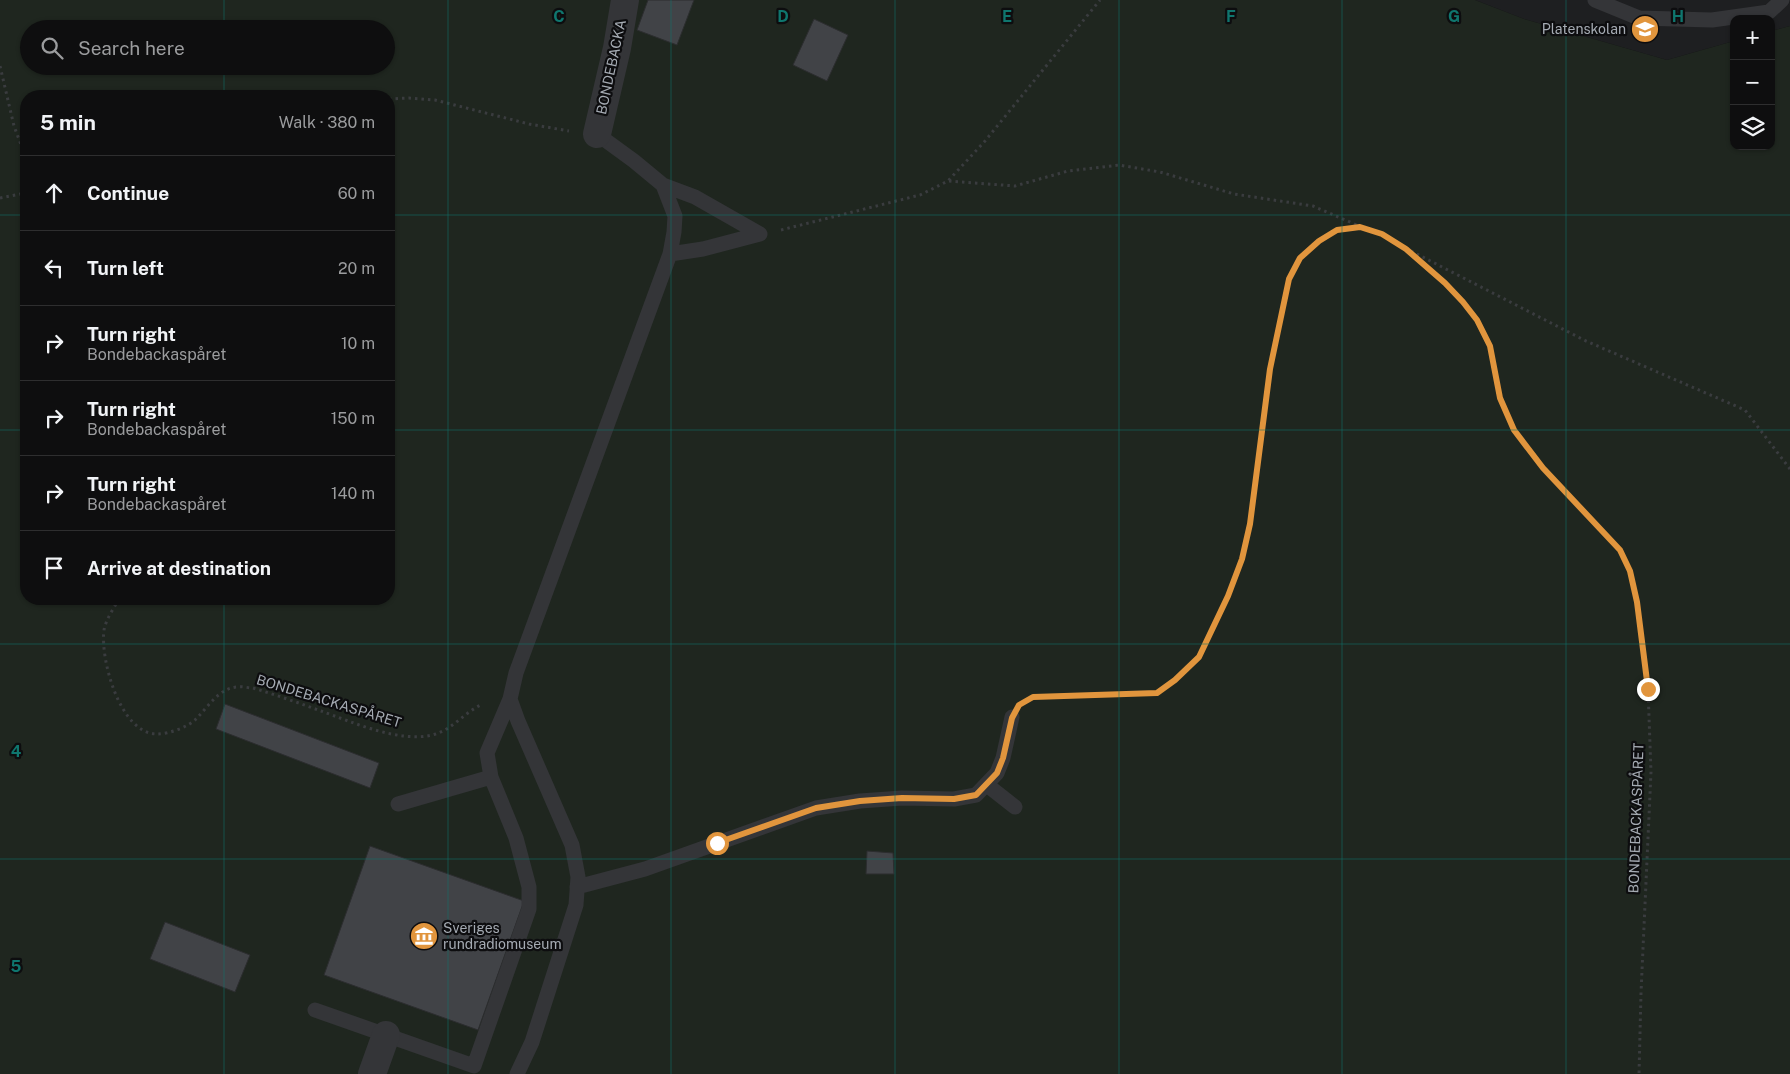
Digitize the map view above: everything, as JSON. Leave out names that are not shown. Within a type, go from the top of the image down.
[{"type":"street","name":"BONDEBACKA","points":[[597,134],[617,48],[625,0]]},
{"type":"street","points":[[372,1074],[386,1035]]},
{"type":"lane","points":[[1595,0],[1638,18],[1712,20],[1769,12],[1782,0]]},
{"type":"lane","points":[[597,134],[634,161],[663,186],[696,197],[760,234]]},
{"type":"lane","points":[[316,1010],[474,1066],[529,910],[529,887],[516,838],[491,777],[487,754],[510,699],[516,673],[670,254],[675,216],[663,186]]},
{"type":"lane","points":[[670,254],[704,249],[760,234]]},
{"type":"lane","points":[[510,699],[572,845],[578,877],[576,905],[532,1042],[516,1074]]},
{"type":"lane","points":[[577,887],[644,868],[816,808],[894,798],[954,799],[976,795],[997,773],[1003,758],[1012,718]]},
{"type":"lane","points":[[398,804],[491,777]]},
{"type":"lane","points":[[987,785],[1015,807]]},
{"type":"path","points":[[760,234],[796,227],[920,195],[948,181],[985,141],[1100,0]]},
{"type":"path","points":[[0,66],[14,126],[20,142]]},
{"type":"path","points":[[395,99],[435,100],[529,124],[597,134]]},
{"type":"path","points":[[948,181],[1015,186],[1068,171],[1119,165],[1160,172],[1234,194],[1312,206],[1360,227]]},
{"type":"path","points":[[0,198],[20,194]]},
{"type":"path","name":"BONDEBACKASPÅRET","points":[[1012,718],[1019,705],[1033,697],[1157,693],[1175,680],[1199,657],[1228,596],[1242,559],[1250,524],[1270,369],[1289,279],[1300,258],[1319,241],[1337,230],[1360,227],[1382,234],[1406,249],[1445,283],[1477,320],[1490,346],[1500,398],[1514,430],[1543,468],[1620,550],[1630,571],[1637,602],[1648,689],[1652,772],[1639,1074]]},
{"type":"path","points":[[1406,249],[1586,341],[1745,410],[1790,469]]},
{"type":"path","name":"BONDEBACKASPÅRET","points":[[116,605],[104,629],[104,651],[116,698],[129,718],[143,730],[156,735],[169,733],[195,720],[214,698],[236,686],[262,691],[366,727],[414,737],[432,735],[452,727],[470,710],[491,700],[510,699]]},
{"type":"shaded area","points":[[0,0],[1475,0],[1524,19],[1667,60],[1730,42],[1730,150],[1775,150],[1775,30],[1790,26],[1790,1074],[0,1074]]},
{"type":"shaded area","name":"Platenskolan","points":[[1475,0],[1790,0],[1790,26],[1775,30],[1775,15],[1730,15],[1730,42],[1667,60],[1524,19]]},
{"type":"building","points":[[648,0],[694,0],[677,45],[637,30]]},
{"type":"building","points":[[814,19],[848,35],[827,81],[793,65]]},
{"type":"building","points":[[225,704],[379,763],[370,788],[216,729]]},
{"type":"building","points":[[370,846],[524,901],[478,1030],[324,975]]},
{"type":"building","points":[[867,851],[893,853],[894,874],[866,874]]},
{"type":"building","points":[[165,922],[250,955],[235,992],[150,959]]},
{"type":"place","name":"Platenskolan","points":[[1645,29]]},
{"type":"place","name":"Sveriges rundradiomuseum","points":[[424,936]]},
{"type":"route","points":[[717,843],[816,808],[860,801],[902,798],[954,799],[976,795],[997,773],[1003,758],[1012,718],[1019,705],[1033,697],[1157,693],[1175,680],[1199,657],[1228,596],[1242,559],[1250,524],[1270,369],[1289,279],[1300,258],[1319,241],[1337,230],[1360,227],[1382,234],[1406,249],[1445,283],[1477,320],[1490,346],[1500,398],[1514,430],[1543,468],[1620,550],[1630,571],[1637,602],[1648,689]]}]
